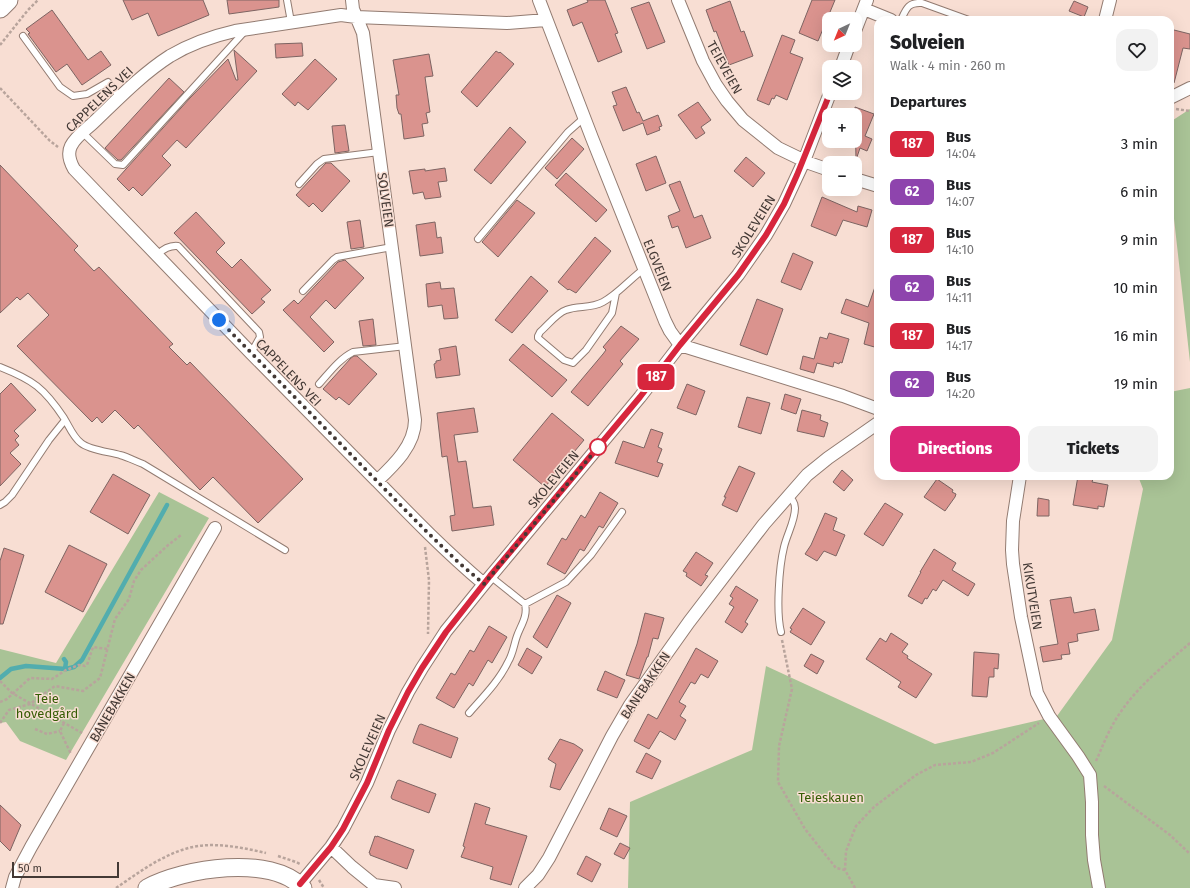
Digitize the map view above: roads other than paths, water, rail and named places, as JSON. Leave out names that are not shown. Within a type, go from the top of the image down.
[{"type":"main road","points":[[0,8],[8,0]]},
{"type":"main road","points":[[147,888],[179,875],[228,868],[264,870],[293,880],[301,886]]},
{"type":"street","name":"SOLVEIEN","points":[[352,0],[353,8],[363,33],[414,404],[415,425],[406,450],[389,470],[377,481]]},
{"type":"street","name":"ELGVEIEN","points":[[539,0],[665,321],[680,345]]},
{"type":"street","name":"TEIEVEIEN","points":[[678,0],[703,61],[726,101],[743,120],[778,148],[804,161],[822,167]]},
{"type":"street","points":[[1106,16],[1110,0]]},
{"type":"street","points":[[862,14],[866,5],[884,16]]},
{"type":"street","name":"CAPPELENS VEI","points":[[377,481],[251,353],[74,169],[70,161],[69,153],[71,146],[120,97],[151,70],[171,56],[214,36],[247,29],[341,15],[356,17],[507,23],[546,20]]},
{"type":"street","points":[[1174,96],[1190,88]]},
{"type":"street","name":"SKOLEVEIEN","points":[[301,886],[343,829],[367,783],[389,730],[408,692],[446,632],[487,580],[640,397],[680,345],[734,280],[766,235],[784,204],[804,161],[827,100]]},
{"type":"street","points":[[862,181],[874,185]]},
{"type":"street","points":[[680,345],[843,396],[874,408]]},
{"type":"street","name":"BANEBAKKEN","points":[[525,888],[538,875],[549,858],[612,736],[630,705],[688,622],[764,524],[788,496],[812,471],[874,426]]},
{"type":"street","name":"KIKUTVEIEN","points":[[1019,480],[1013,521],[1013,564],[1021,617],[1037,693],[1049,716],[1090,775],[1092,835],[1094,860],[1099,888]]},
{"type":"street","points":[[377,481],[459,563],[487,580]]},
{"type":"street","name":"BANEBAKKEN","points":[[12,888],[15,877],[23,862],[215,528]]},
{"type":"street","points":[[331,847],[374,885],[395,888]]},
{"type":"lane","points":[[287,0],[291,22]]},
{"type":"lane","points":[[903,16],[906,9],[915,2],[922,3],[958,16]]},
{"type":"lane","points":[[83,133],[115,164],[123,165],[247,29]]},
{"type":"lane","points":[[23,36],[60,87],[73,96],[87,94],[108,82],[120,97]]},
{"type":"lane","points":[[478,239],[568,132],[585,117]]},
{"type":"lane","points":[[299,184],[317,164],[324,159],[379,152]]},
{"type":"lane","points":[[156,254],[164,248],[178,246],[259,332],[260,337],[251,353]]},
{"type":"lane","points":[[302,291],[337,257],[392,248]]},
{"type":"lane","points":[[616,292],[612,313],[586,350],[573,363],[564,360],[538,338],[540,332],[563,311],[597,305],[605,301],[644,269]]},
{"type":"lane","points":[[319,384],[339,362],[353,352],[406,346]]},
{"type":"lane","points":[[0,367],[34,383],[44,391],[81,444],[122,455],[143,464],[285,550]]},
{"type":"lane","points":[[0,505],[12,495],[49,440],[65,420]]},
{"type":"lane","points":[[781,632],[778,608],[781,573],[784,547],[795,506],[792,498],[788,496]]},
{"type":"lane","points":[[525,604],[566,582],[591,555],[622,512]]},
{"type":"lane","points":[[469,713],[496,682],[509,661],[526,616],[525,604],[487,580]]},
{"type":"waterway","points":[[0,678],[11,669],[26,666],[66,669],[74,667],[82,660],[167,505]]},
{"type":"waterway","points":[[64,659],[66,662],[65,669]]},
{"type":"park label","name":"Teie hovedgård","points":[[47,706]]},
{"type":"park label","name":"Teieskauen","points":[[831,797]]}]
